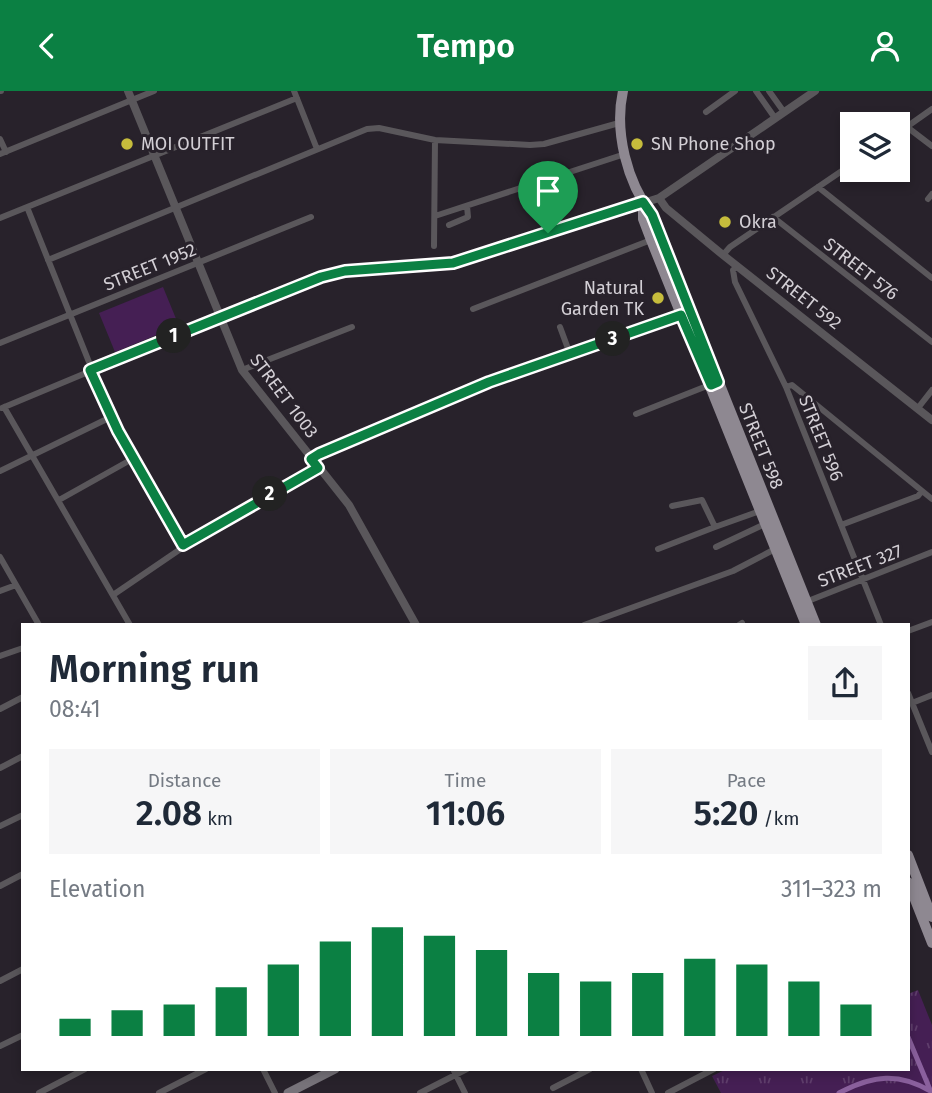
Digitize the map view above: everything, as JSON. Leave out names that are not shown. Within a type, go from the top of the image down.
[{"type":"main road","name":"STREET 598","points":[[623,91],[619,123],[625,154],[643,202],[652,215],[686,314]]},
{"type":"main road","name":"STREET 598","points":[[643,202],[643,219],[651,240],[715,383],[802,603],[806,623]]},
{"type":"main road","name":"STREET 598","points":[[715,383],[775,549],[815,623]]},
{"type":"main road","points":[[910,860],[932,917]]},
{"type":"main road","points":[[910,887],[932,943]]},
{"type":"main road","points":[[288,1093],[331,1071]]},
{"type":"street","name":"STREET 1003","points":[[128,91],[242,370],[368,535],[414,623]]},
{"type":"street","points":[[0,139],[3,153],[154,91]]},
{"type":"street","points":[[706,112],[736,91]]},
{"type":"street","points":[[756,91],[775,118]]},
{"type":"street","points":[[769,91],[784,112]]},
{"type":"street","points":[[129,623],[59,500],[2,408],[330,274],[453,263],[659,198],[815,91]]},
{"type":"street","points":[[0,218],[295,95],[317,149]]},
{"type":"street","points":[[910,125],[932,109]]},
{"type":"street","points":[[48,260],[367,129],[435,140],[544,145],[619,123]]},
{"type":"street","points":[[910,129],[932,146]]},
{"type":"street","points":[[434,246],[435,140]]},
{"type":"street","points":[[435,216],[625,154]]},
{"type":"street","points":[[723,255],[773,217],[840,172]]},
{"type":"street","points":[[818,187],[932,278]]},
{"type":"street","name":"STREET 592","points":[[659,198],[666,208],[723,255],[932,420]]},
{"type":"street","points":[[449,225],[468,217],[467,206]]},
{"type":"street","points":[[27,207],[111,417],[183,545]]},
{"type":"street","name":"STREET 1952","points":[[0,342],[310,217]]},
{"type":"street","name":"STREET 576","points":[[773,217],[932,342]]},
{"type":"street","points":[[473,309],[651,240]]},
{"type":"street","name":"STREET 596","points":[[738,266],[733,270],[735,282],[786,387],[880,623]]},
{"type":"street","points":[[311,459],[489,382],[686,314]]},
{"type":"street","points":[[242,370],[352,327]]},
{"type":"street","points":[[560,327],[570,354]]},
{"type":"street","points":[[636,414],[715,383]]},
{"type":"street","points":[[786,387],[792,385],[932,499]]},
{"type":"street","points":[[918,408],[932,390]]},
{"type":"street","points":[[0,471],[111,417]]},
{"type":"street","points":[[59,500],[134,458]]},
{"type":"street","points":[[113,595],[183,545],[318,468]]},
{"type":"street","points":[[841,525],[918,496],[922,491]]},
{"type":"street","points":[[671,506],[702,500],[715,527]]},
{"type":"street","points":[[658,549],[760,510]]},
{"type":"street","points":[[716,547],[765,524]]},
{"type":"street","points":[[590,623],[733,571],[775,549]]},
{"type":"street","name":"STREET 327","points":[[802,603],[932,552]]},
{"type":"street","points":[[0,557],[38,623]]},
{"type":"street","points":[[0,591],[16,585]]},
{"type":"street","points":[[910,630],[932,622]]},
{"type":"street","points":[[0,656],[21,649]]},
{"type":"street","points":[[912,703],[932,695]]},
{"type":"street","points":[[0,709],[21,698]]},
{"type":"street","points":[[910,698],[932,752]]},
{"type":"street","points":[[0,768],[21,757]]},
{"type":"street","points":[[0,826],[21,816]]},
{"type":"street","points":[[0,886],[21,875]]},
{"type":"street","points":[[0,981],[21,970]]},
{"type":"street","points":[[0,1046],[21,1036]]},
{"type":"street","points":[[38,1093],[81,1071]]},
{"type":"street","points":[[159,1093],[202,1071]]},
{"type":"street","points":[[265,1071],[275,1093]]},
{"type":"street","points":[[553,1089],[586,1071]]},
{"type":"street","points":[[641,1071],[652,1093]]},
{"type":"street","points":[[668,1093],[710,1071]]},
{"type":"street","points":[[420,1093],[454,1072],[465,1093]]},
{"type":"green space","points":[[163,287],[179,326],[115,352],[99,313]]},
{"type":"green space","points":[[918,990],[932,1025],[932,1093],[721,1093],[712,1076],[723,1071],[910,1071],[910,993]]},
{"type":"waterway","points":[[910,1042],[931,1092]]},
{"type":"waterway","points":[[839,1093],[863,1082],[886,1078],[908,1081],[932,1092]]},
{"type":"place","name":"MOI OUTFIT","points":[[127,144]]},
{"type":"place","name":"SN Phone Shop","points":[[637,144]]},
{"type":"place","name":"Okra","points":[[725,222]]},
{"type":"place","name":"Natural Garden TK","points":[[658,298]]},
{"type":"route","points":[[643,202],[652,215],[718,382],[711,385],[681,315],[489,382],[319,454],[311,459],[318,468],[226,518],[183,545],[118,431],[90,370],[321,277],[345,271],[453,263],[548,233],[643,202]]}]
